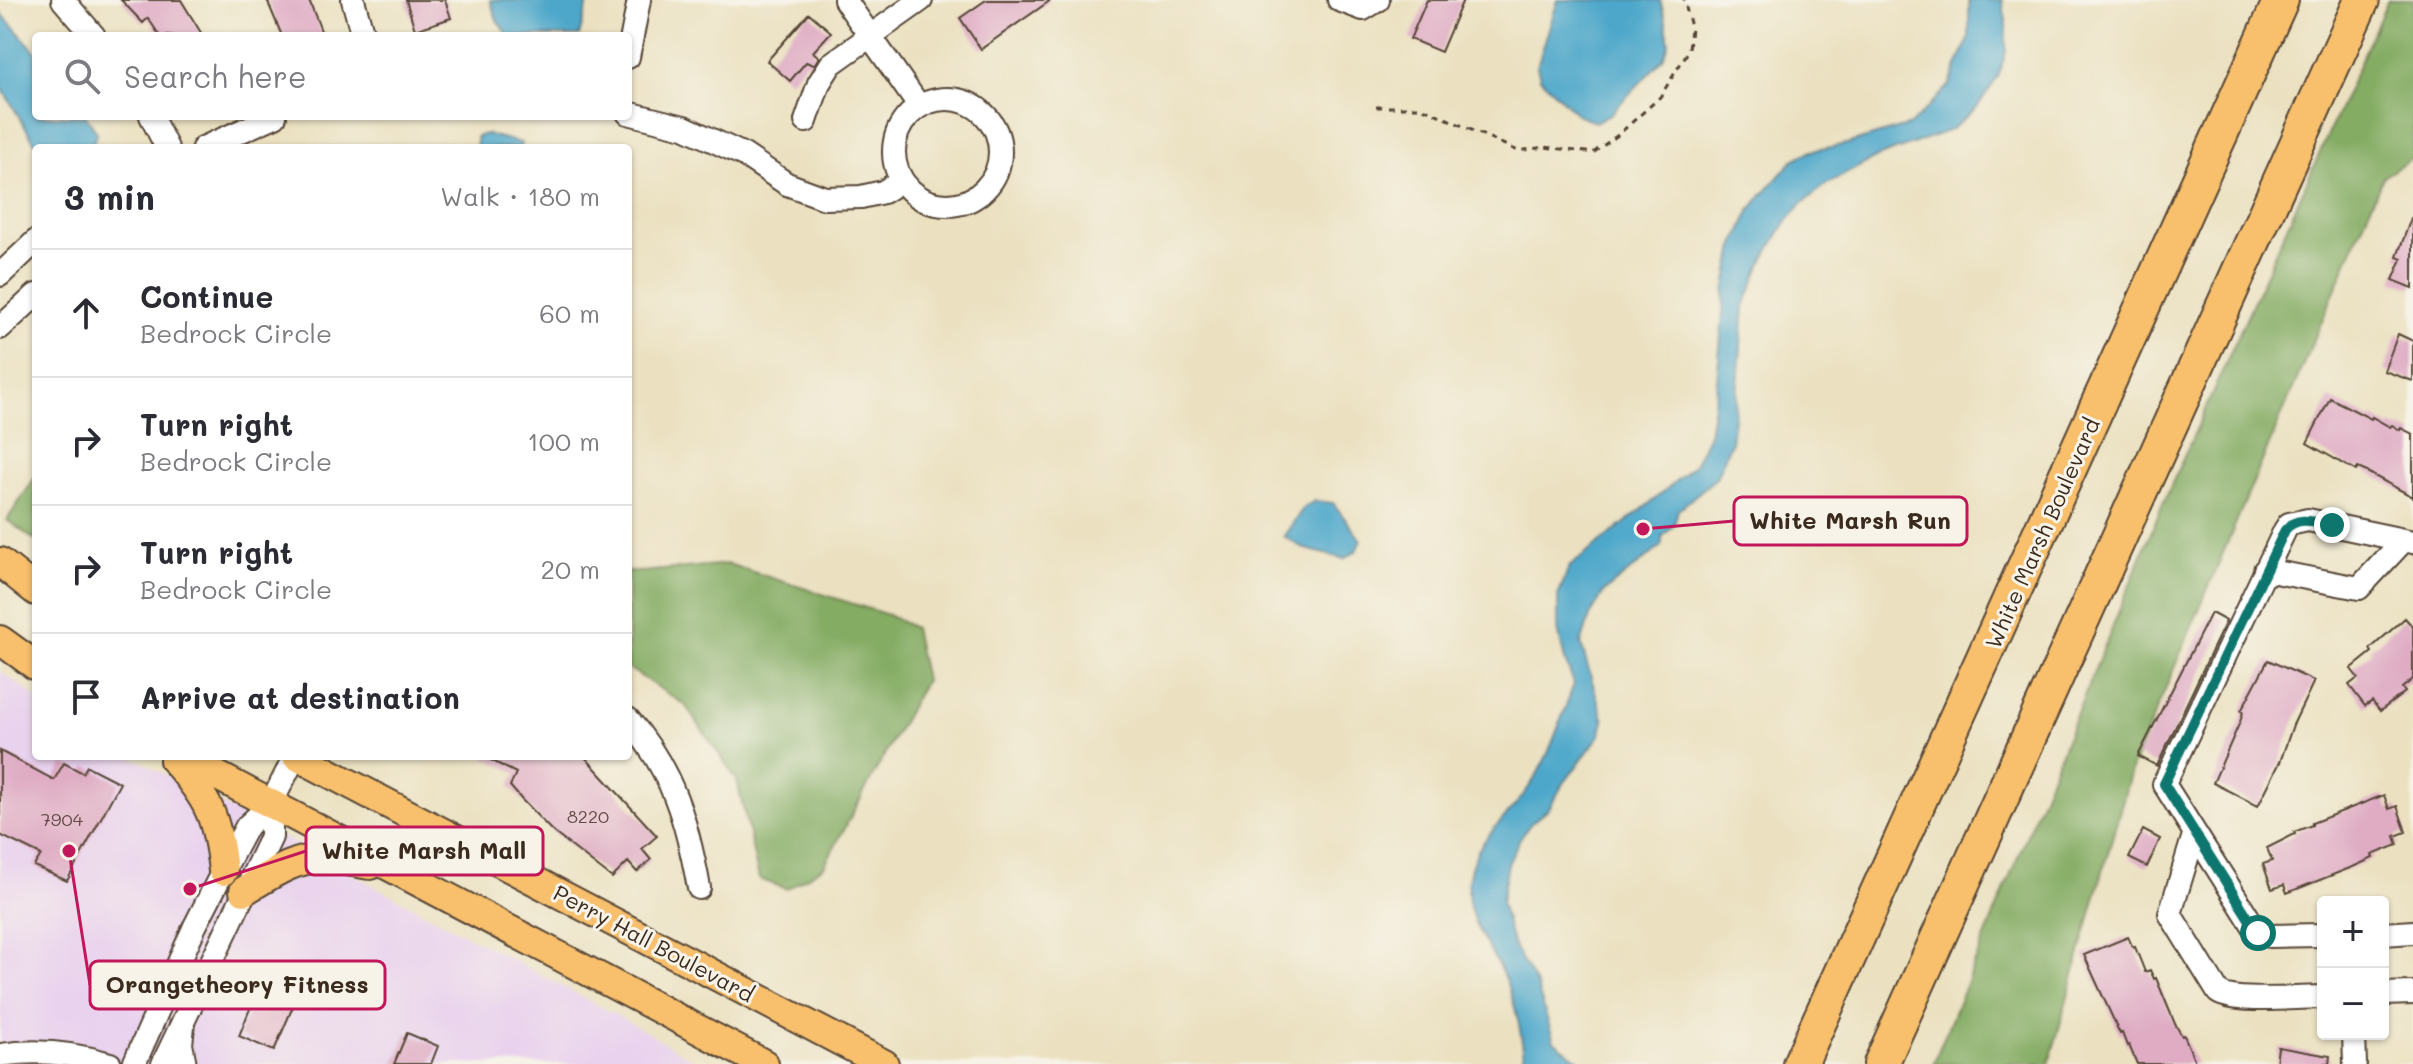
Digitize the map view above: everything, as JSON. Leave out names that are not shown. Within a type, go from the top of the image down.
[{"type":"highway","name":"White Marsh Boulevard","points":[[1800,1064],[2281,0]]},
{"type":"highway","points":[[1883,1061],[2362,0]]},
{"type":"highway","points":[[1789,1064],[1842,955],[1880,887]]},
{"type":"main road","points":[[0,562],[32,588]]},
{"type":"main road","points":[[0,640],[32,663]]},
{"type":"main road","points":[[174,760],[198,787],[210,808],[219,834],[223,871]]},
{"type":"main road","points":[[188,760],[764,1064]]},
{"type":"main road","name":"Perry Hall Boulevard","points":[[304,760],[884,1064]]},
{"type":"main road","points":[[244,891],[290,864],[307,860],[326,858],[390,868]]},
{"type":"street","points":[[63,0],[91,32]]},
{"type":"street","points":[[353,0],[362,32]]},
{"type":"street","points":[[632,36],[639,0]]},
{"type":"street","points":[[845,0],[919,106]]},
{"type":"street","points":[[806,121],[819,83],[831,64],[921,0]]},
{"type":"street","points":[[1339,0],[1363,9],[1378,0]]},
{"type":"street","points":[[938,99],[955,99],[971,104],[985,114],[995,128],[1000,145],[999,163],[991,181],[981,193],[965,202],[948,205],[930,202],[914,194],[902,180],[895,164],[894,147],[898,130],[919,106],[938,99]]},
{"type":"street","points":[[632,114],[684,127],[744,155],[787,184],[825,198],[861,197],[883,192],[902,180]]},
{"type":"street","points":[[153,120],[165,144]]},
{"type":"street","points":[[212,144],[266,120]]},
{"type":"street","points":[[0,275],[32,245]]},
{"type":"street","points":[[0,328],[32,299]]},
{"type":"street","points":[[2317,935],[2269,936],[2258,933],[2164,784],[2265,570],[2285,530],[2294,521],[2308,520],[2409,541]]},
{"type":"street","points":[[2265,570],[2359,588],[2409,541]]},
{"type":"street","points":[[632,724],[668,778],[690,837],[699,888]]},
{"type":"street","points":[[134,1064],[223,871],[247,826],[271,804],[294,760]]},
{"type":"street","points":[[163,1064],[271,837],[271,804]]},
{"type":"street","points":[[2194,835],[2170,914],[2218,992],[2222,996],[2238,999],[2317,997]]},
{"type":"street","points":[[2389,934],[2413,932]]},
{"type":"street","points":[[2389,994],[2413,993]]},
{"type":"street","points":[[184,1015],[181,1044],[185,1064]]},
{"type":"street","points":[[2354,1040],[2355,1064]]},
{"type":"street","points":[[0,1055],[61,1052],[110,1064]]},
{"type":"path","points":[[1376,107],[1421,107],[1518,151],[1545,147],[1593,153],[1660,97],[1689,50],[1691,27],[1684,0]]},
{"type":"shaded area","points":[[0,671],[32,694],[32,760],[138,760],[629,1022],[700,1064],[0,1064]]},
{"type":"green space","points":[[2388,0],[2413,0],[2413,158],[2383,177],[2132,767],[2049,1064],[1933,1064],[2162,506]]},
{"type":"green space","points":[[32,482],[32,538],[7,520]]},
{"type":"green space","points":[[728,564],[888,615],[914,628],[925,680],[824,866],[787,889],[759,879],[737,780],[685,705],[632,671],[632,571]]},
{"type":"water","points":[[490,0],[589,0],[580,32],[506,32],[497,20]]},
{"type":"water","points":[[1558,0],[1660,0],[1669,44],[1663,59],[1610,114],[1595,122],[1578,116],[1540,78],[1537,66]]},
{"type":"water","points":[[1969,0],[2002,0],[2006,20],[2006,51],[1998,77],[1977,107],[1951,130],[1877,157],[1827,184],[1786,222],[1763,261],[1744,307],[1731,442],[1716,478],[1678,510],[1674,525],[1662,537],[1662,546],[1604,592],[1590,616],[1581,644],[1604,721],[1600,735],[1549,808],[1531,823],[1520,838],[1508,864],[1501,902],[1512,943],[1537,987],[1554,1041],[1584,1064],[1525,1064],[1510,991],[1469,904],[1469,875],[1480,847],[1518,802],[1542,765],[1574,684],[1558,629],[1558,596],[1569,567],[1694,465],[1709,434],[1725,291],[1734,247],[1751,208],[1793,160],[1811,151],[1910,125],[1949,86],[1969,37]]},
{"type":"water","points":[[0,12],[32,48],[32,120],[89,120],[97,133],[93,144],[36,144],[0,85]]},
{"type":"water","points":[[485,134],[521,143],[477,144],[476,137]]},
{"type":"water","points":[[1315,501],[1333,503],[1361,540],[1356,551],[1344,559],[1302,548],[1284,536],[1304,507]]},
{"type":"building","points":[[121,0],[181,0],[201,32],[157,32],[148,18],[143,23]]},
{"type":"building","points":[[267,0],[309,0],[321,32],[280,32]]},
{"type":"building","points":[[406,0],[445,0],[451,18],[415,30]]},
{"type":"building","points":[[986,0],[1051,0],[981,49],[960,18]]},
{"type":"building","points":[[1427,0],[1463,0],[1441,52],[1410,39]]},
{"type":"building","points":[[809,13],[831,32],[813,52],[819,57],[814,65],[806,62],[790,81],[767,61]]},
{"type":"building","points":[[2411,218],[2413,288],[2393,280],[2402,259],[2397,257]]},
{"type":"building","points":[[2398,334],[2413,341],[2413,381],[2384,371]]},
{"type":"building","points":[[2330,398],[2371,419],[2413,434],[2413,497],[2367,472],[2358,468],[2356,471],[2307,443]]},
{"type":"building","points":[[2211,613],[2226,621],[2157,766],[2138,756]]},
{"type":"building","points":[[2405,618],[2413,627],[2413,679],[2402,688],[2405,692],[2380,711],[2372,701],[2365,706],[2349,685],[2358,678],[2351,669]]},
{"type":"building","points":[[2268,660],[2314,681],[2258,806],[2213,783],[2240,722],[2241,711]]},
{"type":"building","points":[[0,751],[54,780],[64,763],[83,773],[87,766],[120,783],[67,881],[34,866],[41,855],[0,835]]},
{"type":"building","points":[[491,760],[588,760],[657,836],[642,849],[651,860],[637,872],[628,862],[612,878],[553,832],[522,800],[510,786],[516,773]]},
{"type":"building","points":[[2384,795],[2389,809],[2397,806],[2406,832],[2395,836],[2398,845],[2287,893],[2284,885],[2272,889],[2263,864],[2272,861],[2267,848],[2312,823]]},
{"type":"building","points":[[2143,830],[2160,839],[2147,867],[2129,858]]},
{"type":"building","points":[[2128,937],[2145,972],[2150,970],[2156,978],[2196,1064],[2137,1064],[2129,1045],[2120,1034],[2084,955]]},
{"type":"building","points":[[264,974],[300,990],[274,1051],[239,1036]]},
{"type":"building","points":[[407,1033],[438,1046],[431,1064],[394,1064]]},
{"type":"building","points":[[2278,1047],[2330,1056],[2329,1064],[2276,1064]]},
{"type":"place","name":"White Marsh Run","points":[[1643,529]]},
{"type":"place","name":"Orangetheory Fitness","points":[[69,851]]},
{"type":"place","name":"White Marsh Mall","points":[[190,889]]},
{"type":"route","points":[[2258,933],[2164,784],[2285,530],[2289,524],[2301,520],[2332,525]]}]
